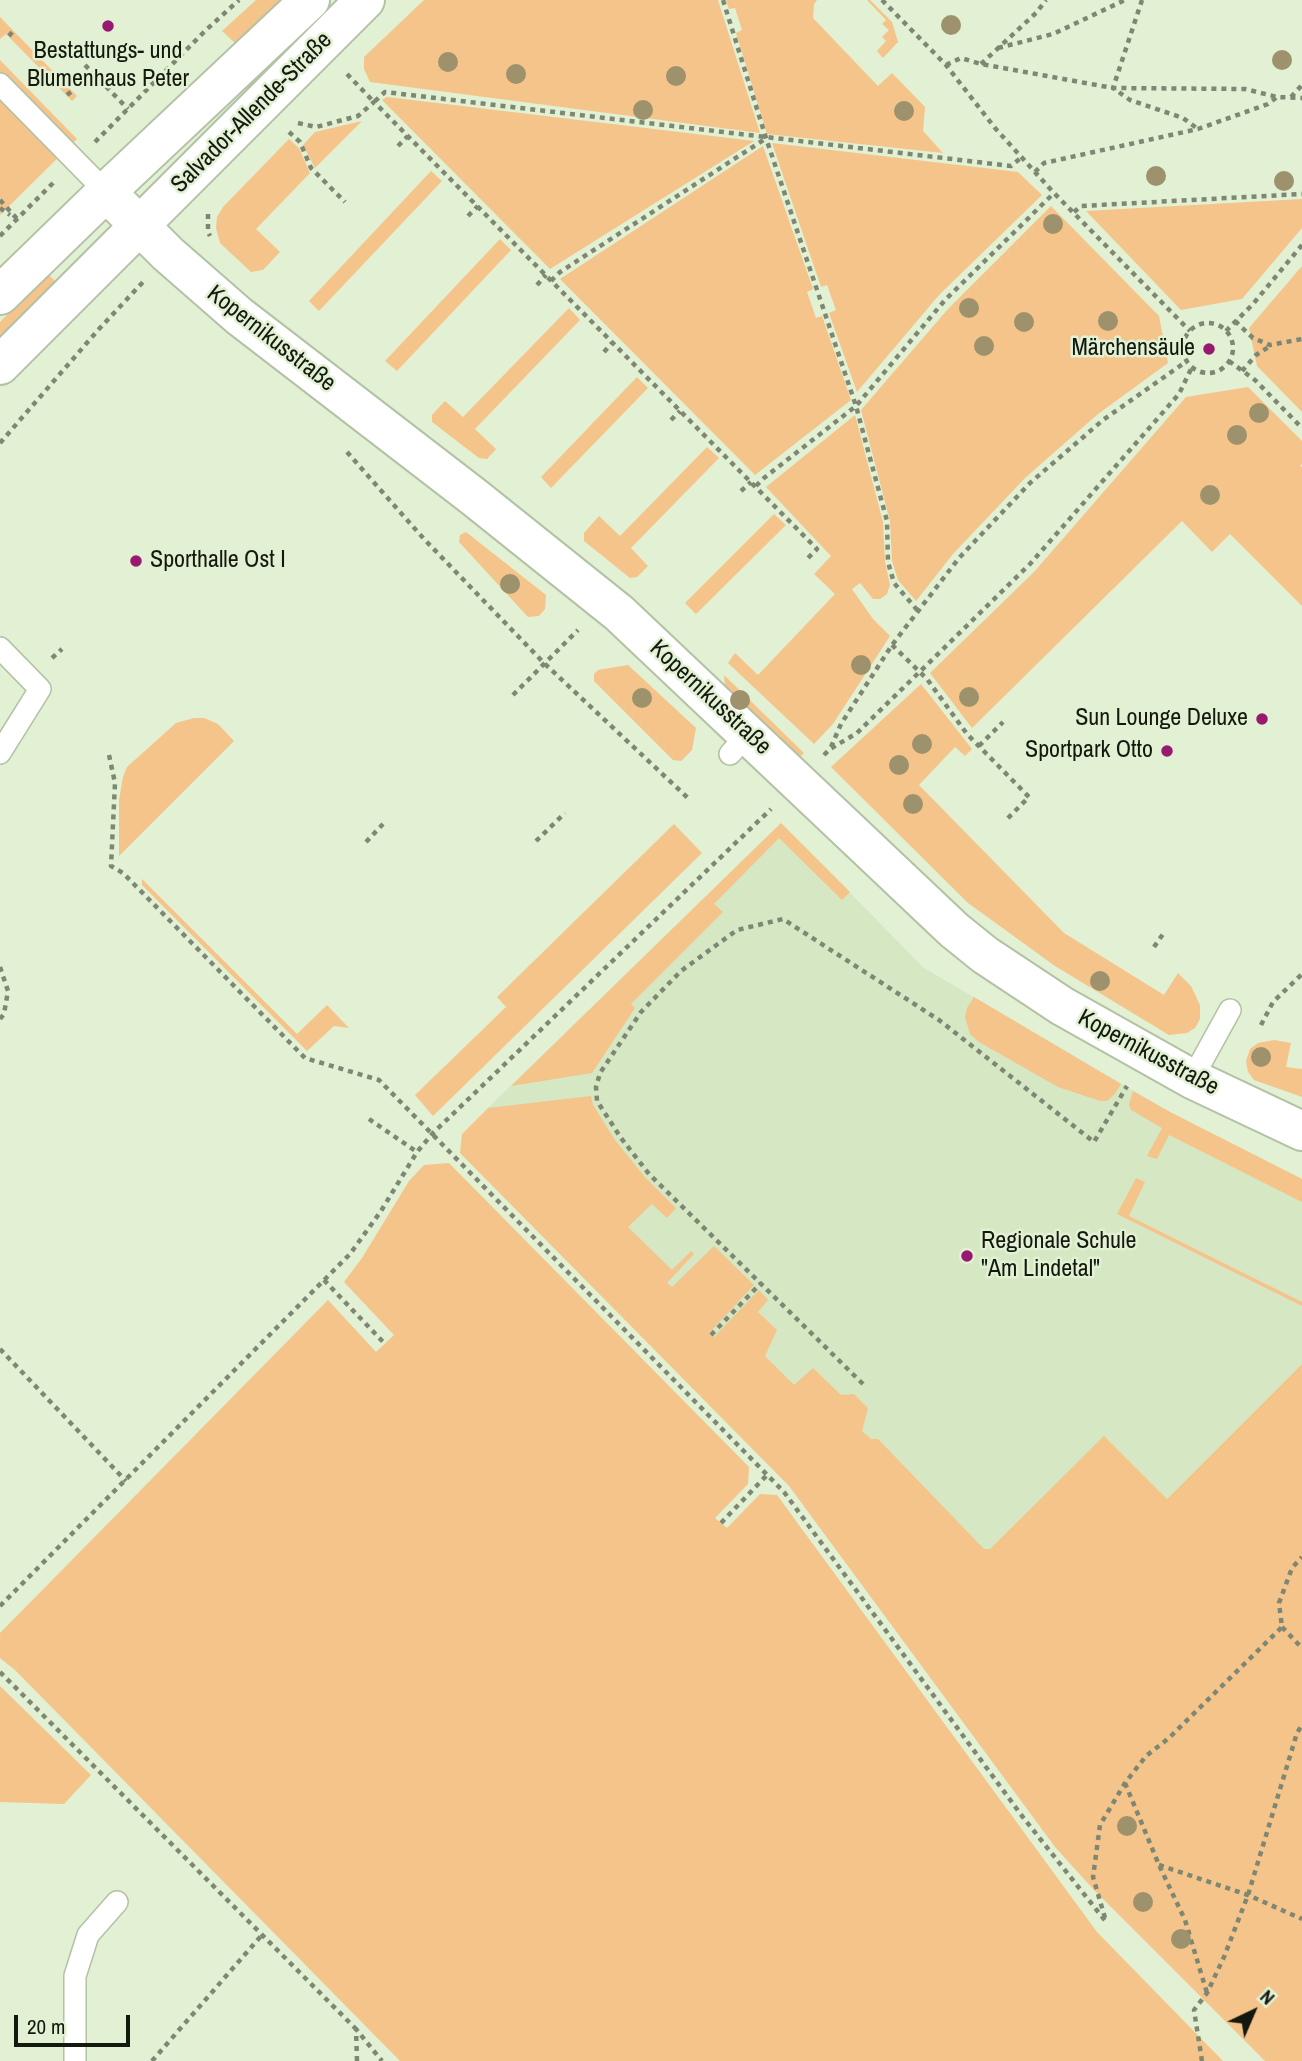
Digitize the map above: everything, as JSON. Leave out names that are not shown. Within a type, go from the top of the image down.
[{"type":"street","name":"Salvador-Allende-Straße","points":[[0,295],[310,0]]},
{"type":"street","name":"Salvador-Allende-Straße","points":[[0,365],[365,0]]},
{"type":"street","points":[[106,192],[140,226]]},
{"type":"street","name":"Kopernikusstraße","points":[[140,226],[239,316],[506,521],[619,613],[739,744],[985,955],[1062,1006],[1192,1079],[1302,1131]]},
{"type":"lane","points":[[0,84],[106,192]]},
{"type":"lane","points":[[0,648],[40,689],[0,753]]},
{"type":"lane","points":[[1192,1079],[1230,1010]]},
{"type":"lane","points":[[75,2061],[75,1976],[88,1935],[117,1902]]},
{"type":"path","points":[[0,236],[239,0]]},
{"type":"path","points":[[723,0],[856,406],[887,522],[888,562],[894,583],[918,611]]},
{"type":"path","points":[[882,0],[946,65],[995,128],[1054,193],[1190,331]]},
{"type":"path","points":[[981,64],[1036,13],[1046,0]]},
{"type":"path","points":[[998,48],[1053,34],[1125,0]]},
{"type":"path","points":[[1113,88],[1143,0]]},
{"type":"path","points":[[946,65],[961,58],[1113,88],[1245,89],[1277,97],[1302,98]]},
{"type":"path","points":[[85,65],[128,109]]},
{"type":"path","points":[[347,74],[817,549],[808,558]]},
{"type":"path","points":[[1291,97],[1302,85]]},
{"type":"path","points":[[1113,88],[1130,100],[1183,118],[1198,129]]},
{"type":"path","points":[[67,95],[72,91]]},
{"type":"path","points":[[298,123],[316,127],[358,116],[385,92],[1010,166],[1022,157]]},
{"type":"path","points":[[1035,172],[1044,163],[1198,129],[1268,104],[1277,97]]},
{"type":"path","points":[[289,132],[300,142],[311,169],[345,202]]},
{"type":"path","points":[[398,146],[408,136]]},
{"type":"path","points":[[551,281],[560,272],[766,138]]},
{"type":"path","points":[[756,486],[856,406],[945,299],[1054,193]]},
{"type":"path","points":[[1074,212],[1082,206],[1302,194]]},
{"type":"path","points":[[0,200],[17,219]]},
{"type":"path","points":[[468,216],[478,206]]},
{"type":"path","points":[[0,208],[17,219]]},
{"type":"path","points":[[1226,331],[1253,304],[1302,245]]},
{"type":"path","points":[[537,285],[546,275]]},
{"type":"path","points":[[1235,321],[1253,338],[1270,345]]},
{"type":"path","points":[[1203,323],[1212,323],[1226,331],[1233,345],[1229,362],[1223,368],[1208,373],[1192,367],[1187,361],[1183,345],[1190,331],[1203,323]]},
{"type":"path","points":[[1242,371],[1256,355],[1270,345],[1302,339]]},
{"type":"path","points":[[604,352],[612,343]]},
{"type":"path","points":[[1187,361],[1103,421],[1030,484],[959,558],[892,645],[841,724],[830,749],[856,733],[1030,564],[1179,394],[1192,367]]},
{"type":"path","points":[[1229,362],[1255,380],[1302,428]]},
{"type":"path","points":[[671,420],[680,411]]},
{"type":"path","points":[[342,446],[424,539],[544,663],[689,799]]},
{"type":"path","points":[[741,491],[751,482]]},
{"type":"path","points":[[513,695],[586,622]]},
{"type":"path","points":[[892,645],[927,679],[967,734],[1029,796],[1006,820]]},
{"type":"path","points":[[979,746],[1003,722]]},
{"type":"path","points":[[110,755],[115,783],[111,866],[123,873],[305,1058],[379,1080],[784,1492],[1022,1816],[1107,1923],[1093,1877],[1100,1825],[1125,1783],[1146,1756],[1169,1738],[1282,1627]]},
{"type":"path","points":[[0,1606],[350,1254],[381,1211],[417,1152],[433,1133],[777,803]]},
{"type":"path","points":[[536,841],[565,813]]},
{"type":"path","points":[[366,842],[383,824]]},
{"type":"path","points":[[863,1384],[649,1174],[597,1101],[596,1087],[600,1073],[641,1012],[681,971],[737,930],[783,919],[939,1020],[1094,1142],[1131,1079]]},
{"type":"path","points":[[1154,947],[1163,934]]},
{"type":"path","points":[[0,967],[8,991],[4,1014],[0,1019]]},
{"type":"path","points":[[1261,1025],[1273,1002],[1302,974]]},
{"type":"path","points":[[369,1119],[417,1152]]},
{"type":"path","points":[[324,1280],[385,1344]]},
{"type":"path","points":[[711,1335],[761,1283]]},
{"type":"path","points":[[0,1349],[126,1481]]},
{"type":"path","points":[[721,1523],[767,1475]]},
{"type":"path","points":[[1302,1557],[1292,1568],[1279,1603],[1282,1627],[1302,1648]]},
{"type":"path","points":[[0,1672],[356,2029],[382,2061]]},
{"type":"path","points":[[1202,2061],[1194,2010],[1207,1993],[1224,1957],[1248,1895],[1302,1724]]},
{"type":"path","points":[[1125,1783],[1185,1920],[1207,1993]]},
{"type":"path","points":[[1159,1865],[1248,1895],[1302,1919]]},
{"type":"path","points":[[152,2061],[261,1936]]},
{"type":"path","points":[[356,2029],[357,2061]]},
{"type":"shaded area","points":[[256,0],[280,0],[235,43],[222,31]]},
{"type":"shaded area","points":[[424,0],[718,0],[760,133],[370,82],[364,69],[364,57]]},
{"type":"shaded area","points":[[726,0],[817,0],[813,18],[878,86],[892,73],[925,107],[923,131],[943,153],[767,134],[736,33],[742,30],[735,8],[729,9]]},
{"type":"shaded area","points":[[867,0],[892,22],[898,42],[883,58],[877,51],[886,41],[882,37],[889,30],[882,24],[886,20]]},
{"type":"shaded area","points":[[0,17],[77,96],[72,101],[6,34],[0,39]]},
{"type":"shaded area","points":[[0,60],[77,139],[0,215]]},
{"type":"shaded area","points":[[387,97],[754,141],[550,269],[382,100]]},
{"type":"shaded area","points":[[362,121],[315,168],[303,145],[315,132]]},
{"type":"shaded area","points":[[289,139],[299,148],[310,173],[256,229],[280,252],[263,270],[251,272],[220,243],[216,228],[217,217],[223,207]]},
{"type":"shaded area","points":[[772,143],[1018,172],[1042,195],[939,295],[857,392],[829,313],[836,310],[827,285],[821,287]]},
{"type":"shaded area","points":[[763,146],[813,289],[807,292],[816,318],[822,316],[851,400],[755,475],[560,279]]},
{"type":"shaded area","points":[[431,171],[442,181],[319,311],[309,301]]},
{"type":"shaded area","points":[[1302,199],[1302,228],[1242,299],[1181,310],[1086,211]]},
{"type":"shaded area","points":[[1051,206],[1159,316],[1168,363],[1098,414],[1025,478],[953,554],[916,601],[898,580],[892,561],[890,521],[861,410],[948,309]]},
{"type":"shaded area","points":[[500,239],[511,250],[397,371],[385,361]]},
{"type":"shaded area","points":[[1302,266],[1302,412],[1257,366],[1249,328]]},
{"type":"shaded area","points":[[48,274],[56,282],[0,338],[0,322]]},
{"type":"shaded area","points":[[569,308],[580,320],[475,429],[496,449],[487,459],[479,458],[432,422],[432,415],[445,401],[463,417]]},
{"type":"shaded area","points":[[637,377],[648,388],[551,488],[541,477]]},
{"type":"shaded area","points":[[1248,387],[1302,441],[1302,606],[1230,534],[1212,552],[1182,521],[972,728],[930,673],[1034,572],[1186,397]]},
{"type":"shaded area","points":[[855,415],[883,522],[885,562],[890,585],[887,594],[880,599],[873,599],[860,583],[852,589],[873,619],[890,636],[833,724],[814,744],[728,663],[735,653],[758,675],[835,594],[814,574],[831,556],[766,487]]},
{"type":"shaded area","points":[[707,447],[719,458],[631,548],[648,566],[637,577],[630,578],[584,541],[584,533],[599,516],[620,536]]},
{"type":"shaded area","points":[[774,514],[786,525],[696,614],[685,603]]},
{"type":"shaded area","points":[[466,532],[546,595],[545,609],[539,616],[528,617],[459,542],[460,535]]},
{"type":"shaded area","points":[[628,665],[696,728],[692,750],[681,761],[673,760],[594,681],[594,674],[598,670]]},
{"type":"shaded area","points":[[724,675],[804,753],[794,764],[726,698]]},
{"type":"shaded area","points":[[921,684],[972,749],[965,756],[955,747],[919,785],[1064,933],[1164,995],[1178,973],[1191,986],[1200,1005],[1200,1019],[1195,1028],[1187,1033],[1169,1035],[1055,966],[968,903],[831,767]]},
{"type":"shaded area","points":[[204,718],[218,724],[234,741],[119,856],[119,800],[127,767],[176,723]]},
{"type":"shaded area","name":"Regionale Schule \"Am Lindetal\"","points":[[781,823],[924,968],[1170,1112],[1302,1179],[1302,1364],[1018,1648],[488,1108]]},
{"type":"shaded area","points":[[781,823],[850,892],[842,900],[779,838],[714,904],[723,912],[631,1004],[635,1008],[592,1073],[511,1086]]},
{"type":"shaded area","points":[[674,824],[702,853],[433,1116],[415,1095],[506,1007],[497,997]]},
{"type":"shaded area","points":[[142,879],[297,1034],[327,1005],[349,1028],[334,1026],[307,1051],[142,885]]},
{"type":"shaded area","points":[[974,997],[1121,1084],[1115,1094],[1107,1101],[1100,1101],[1058,1087],[979,1042],[970,1034],[965,1017]]},
{"type":"shaded area","points":[[1274,1040],[1291,1043],[1286,1067],[1302,1069],[1302,1097],[1254,1080],[1248,1072],[1246,1061],[1250,1049],[1258,1043]]},
{"type":"shaded area","points":[[1133,1091],[1302,1179],[1302,1202],[1169,1135],[1157,1159],[1147,1156],[1162,1128],[1131,1110],[1129,1105]]},
{"type":"shaded area","points":[[591,1096],[593,1105],[615,1140],[644,1176],[676,1208],[667,1218],[652,1204],[628,1227],[672,1270],[691,1251],[694,1254],[667,1283],[672,1287],[714,1246],[754,1285],[709,1333],[714,1337],[759,1290],[768,1300],[758,1312],[777,1330],[765,1356],[794,1385],[813,1368],[841,1395],[854,1394],[868,1408],[862,1431],[871,1439],[878,1439],[984,1549],[990,1549],[1104,1436],[1167,1499],[1302,1364],[1302,2061],[1265,2061],[1093,1889],[1055,1847],[789,1486],[460,1153],[462,1134],[488,1108]]},
{"type":"shaded area","points":[[449,1163],[749,1467],[748,1484],[715,1518],[727,1528],[760,1494],[777,1495],[1097,1932],[1223,2061],[400,2061],[15,1670],[0,1658],[0,1633],[328,1300],[376,1352],[394,1335],[344,1282],[362,1258],[409,1181],[424,1165]]},
{"type":"shaded area","points":[[1136,1178],[1145,1182],[1129,1216],[1302,1302],[1302,1306],[1117,1214]]},
{"type":"shaded area","points":[[0,1686],[91,1775],[64,1804],[0,1802]]},
{"type":"place","name":"Bestattungs- und Blumenhaus Peter","points":[[108,26]]},
{"type":"place","name":"Märchensäule","points":[[1209,349]]},
{"type":"place","name":"Sporthalle Ost I","points":[[136,561]]},
{"type":"place","name":"Sun Lounge Deluxe","points":[[1262,719]]},
{"type":"place","name":"Sportpark Otto","points":[[1167,751]]},
{"type":"place","name":"Regionale Schule \"Am Lindetal\"","points":[[967,1256]]}]
